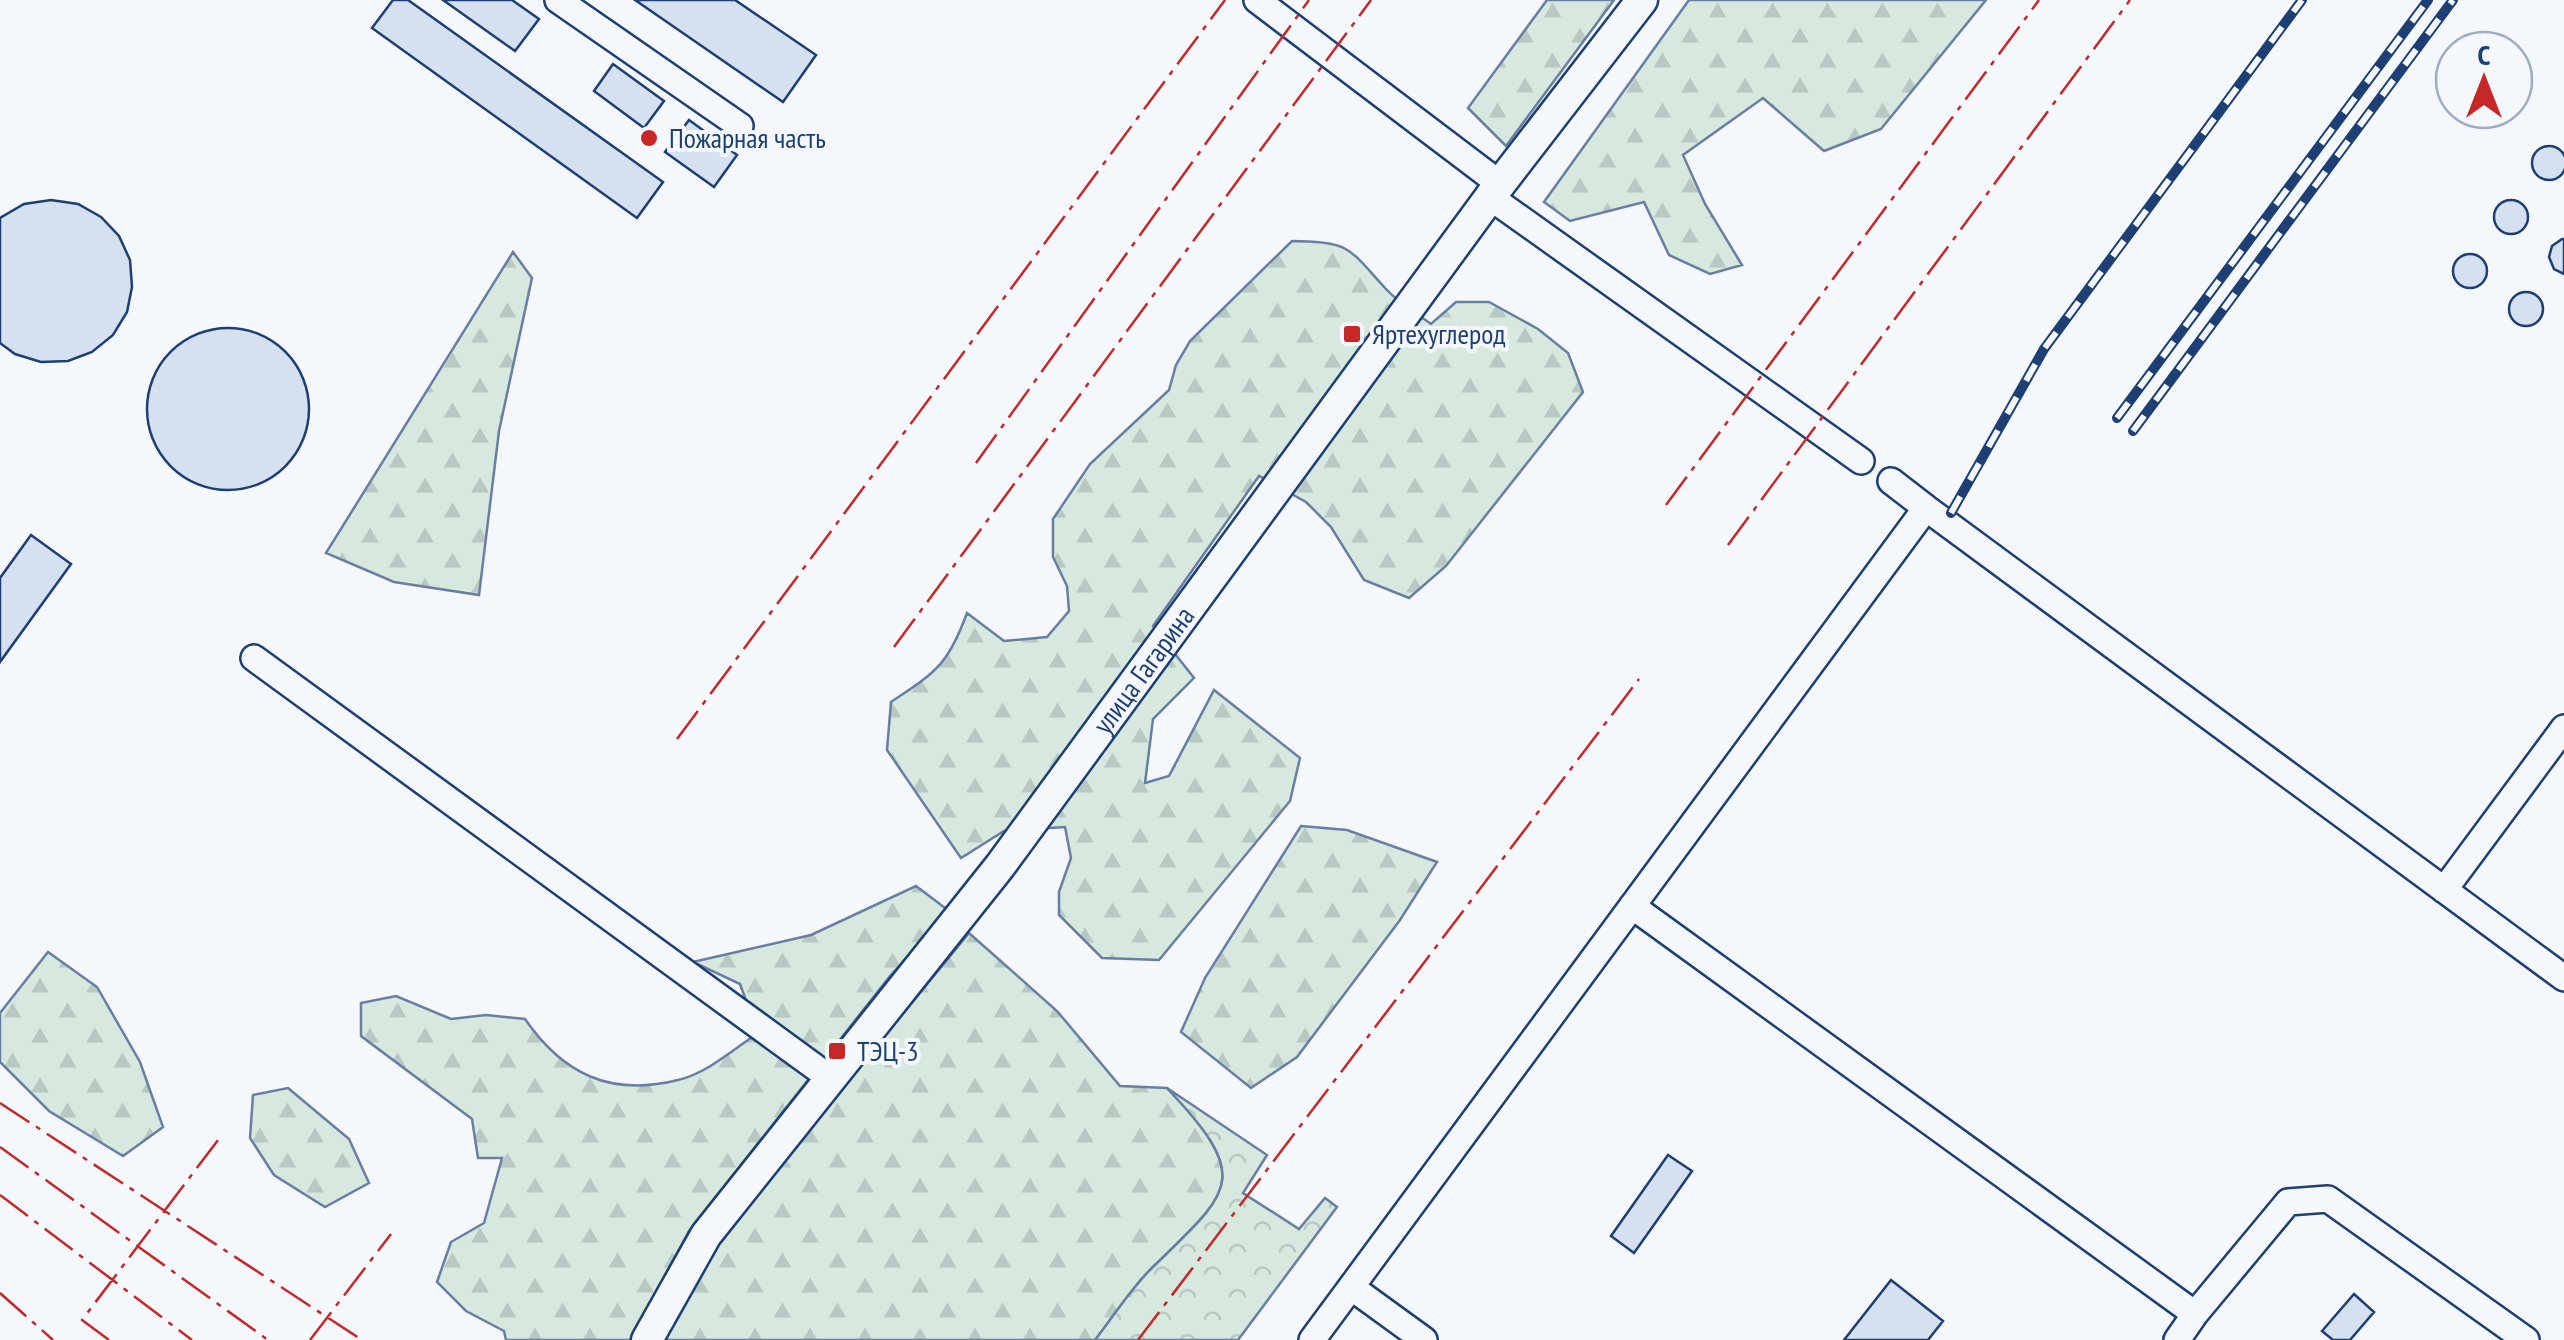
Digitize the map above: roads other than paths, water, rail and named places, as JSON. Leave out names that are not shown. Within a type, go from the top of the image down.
[{"type":"main road","name":"улица Гагарина","points":[[646,1340],[706,1235],[1000,866],[1495,191],[1642,0]]},
{"type":"street","points":[[558,0],[740,126]]},
{"type":"street","points":[[1257,0],[1495,191],[1861,461]]},
{"type":"street","points":[[1892,481],[2564,978]]},
{"type":"street","points":[[1312,1340],[1926,508]]},
{"type":"street","points":[[254,658],[830,1078]]},
{"type":"street","points":[[2444,890],[2564,728]]},
{"type":"street","points":[[1632,906],[2194,1314]]},
{"type":"street","points":[[2177,1340],[2194,1314],[2288,1202],[2328,1199],[2526,1340]]},
{"type":"street","points":[[1352,1287],[1424,1340]]},
{"type":"railway","points":[[1951,513],[2044,349],[2302,0]]},
{"type":"railway","points":[[2117,418],[2428,0]]},
{"type":"railway","points":[[2133,431],[2453,0]]},
{"type":"place","name":"Пожарная часть","points":[[649,138]]},
{"type":"place","name":"Яртехуглерод","points":[[1352,334]]},
{"type":"place","name":"ТЭЦ-3","points":[[837,1051]]}]
